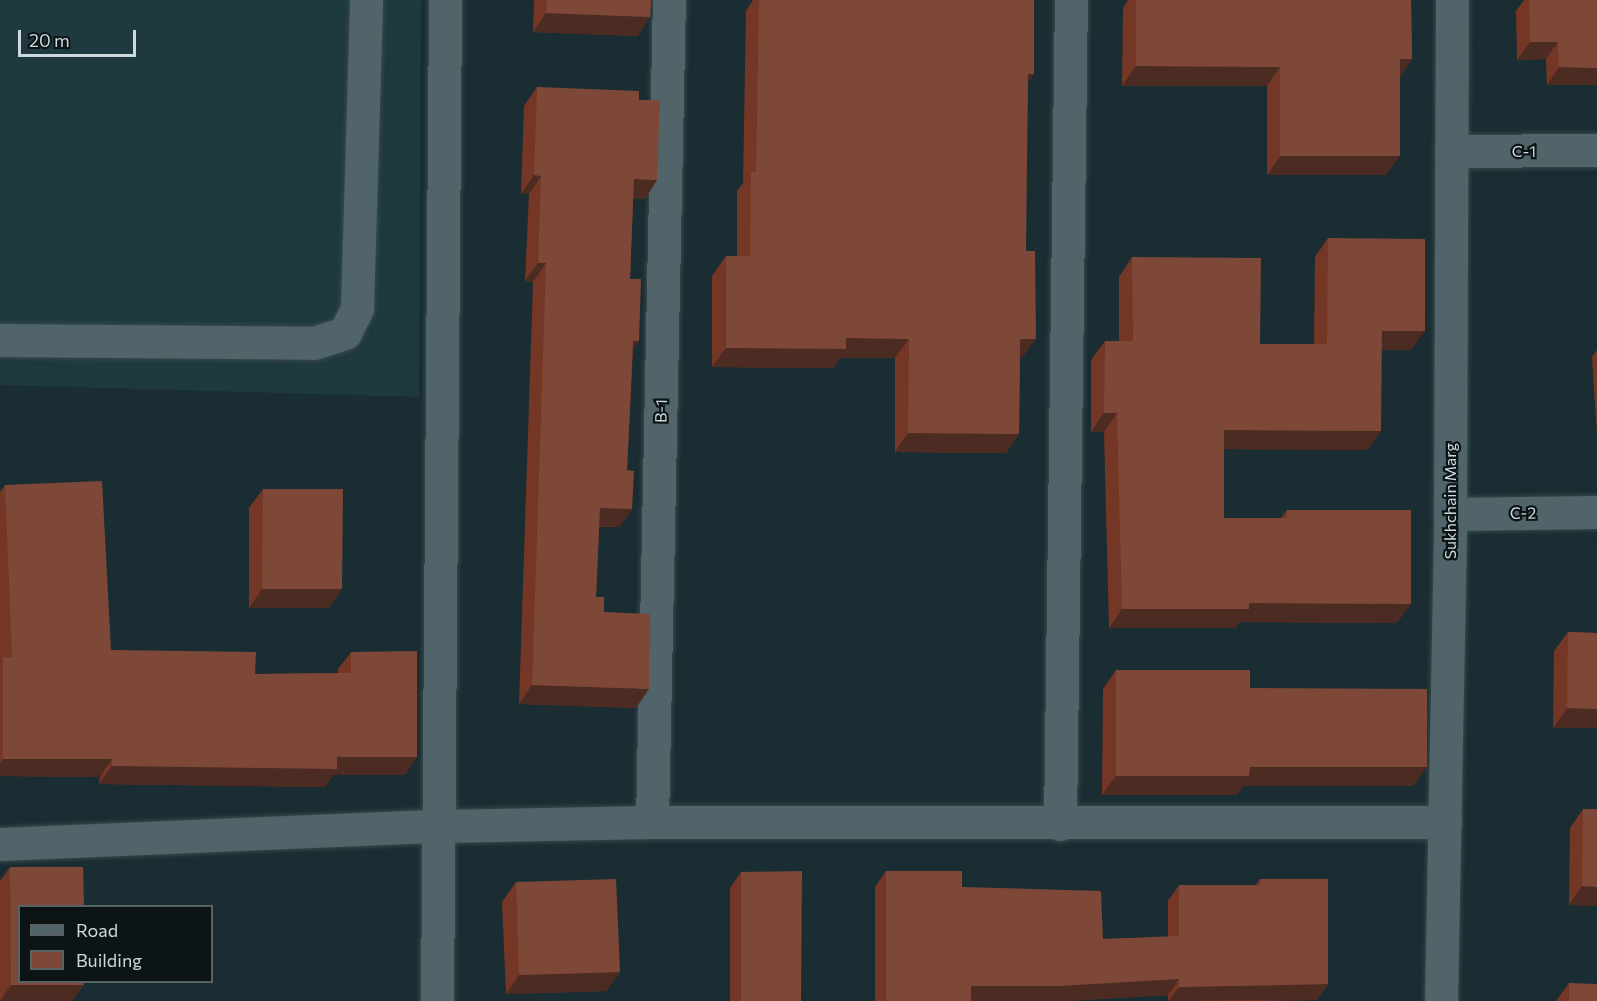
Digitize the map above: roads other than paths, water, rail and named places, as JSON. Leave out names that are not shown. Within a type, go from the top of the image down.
[{"type":"street","points":[[0,340],[314,343],[345,333],[357,308],[366,0]]},
{"type":"street","points":[[437,1001],[445,0]]},
{"type":"street","name":"B-1","points":[[652,822],[669,0]]},
{"type":"street","points":[[1060,824],[1071,0]]},
{"type":"street","name":"Sukhchain Marg","points":[[1441,1001],[1450,514],[1452,0]]},
{"type":"street","name":"C-1","points":[[1451,152],[1597,150]]},
{"type":"street","name":"C-2","points":[[1450,514],[1597,512]]},
{"type":"street","points":[[0,844],[438,826],[652,822],[1060,824],[1445,822]]}]
